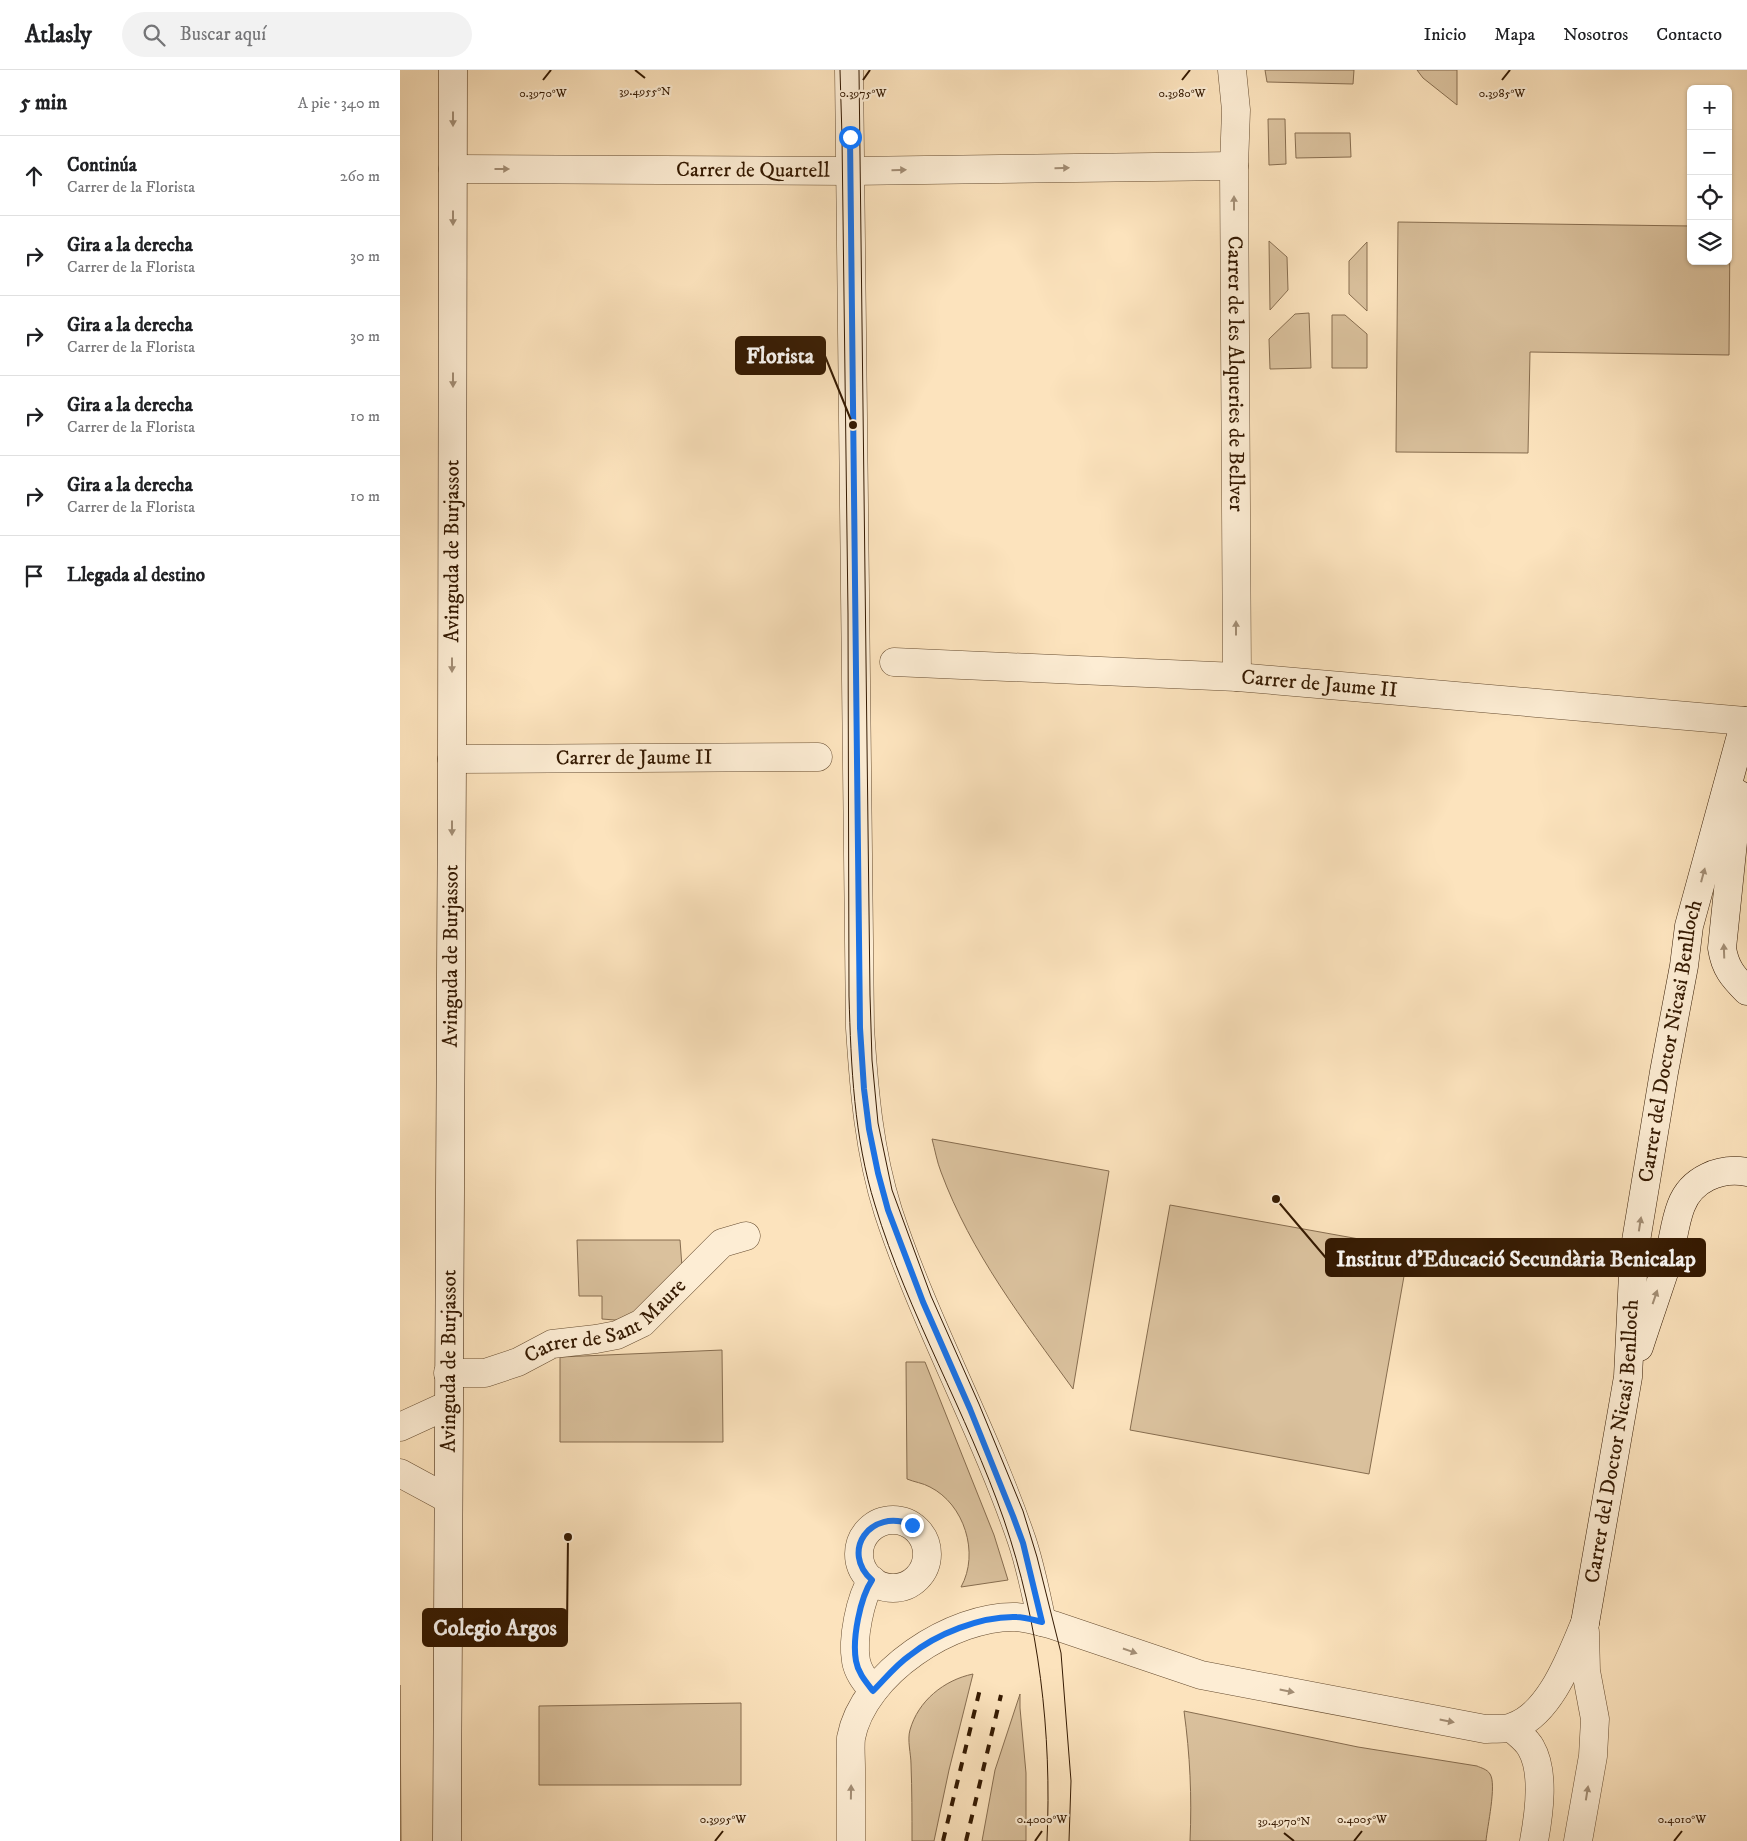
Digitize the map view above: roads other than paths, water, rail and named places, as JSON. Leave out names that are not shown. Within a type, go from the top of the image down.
[{"type":"street","name":"Avinguda de Burjassot","points":[[447,1841],[453,70]]},
{"type":"street","points":[[849,70],[860,1028],[864,1089],[869,1129],[878,1173],[897,1237],[1013,1516],[1023,1543],[1042,1622]]},
{"type":"street","name":"Carrer de les Alqueries de Bellver","points":[[1232,70],[1236,110],[1234,166],[1236,676]]},
{"type":"street","name":"Carrer de Quartell","points":[[453,169],[851,171],[1234,166]]},
{"type":"street","name":"Carrer de Jaume II","points":[[894,662],[1236,676],[1746,716]]},
{"type":"street","name":"Carrer del Doctor Nicasi Benlloch","points":[[1746,716],[1722,948],[1724,963],[1734,978],[1747,991]]},
{"type":"street","name":"Carrer del Doctor Nicasi Benlloch","points":[[1578,1841],[1593,1756],[1595,1719],[1586,1671],[1585,1622],[1628,1377],[1634,1253],[1664,1072],[1684,966],[1689,926],[1746,716]]},
{"type":"street","name":"Carrer de Jaume II","points":[[452,759],[818,757]]},
{"type":"street","points":[[1628,1377],[1668,1260],[1681,1205],[1690,1191],[1703,1179],[1718,1172],[1736,1170],[1747,1172]]},
{"type":"street","name":"Carrer de Sant Maure","points":[[448,1373],[485,1373],[518,1362],[552,1344],[596,1339],[617,1334],[642,1323],[722,1243],[746,1236]]},
{"type":"street","points":[[400,1427],[448,1405]]},
{"type":"street","points":[[400,1473],[448,1499]]},
{"type":"street","points":[[872,1580],[862,1603],[856,1643],[856,1660],[861,1675],[873,1691]]},
{"type":"street","points":[[852,1841],[851,1738],[859,1713],[873,1691],[907,1656],[927,1642],[957,1629],[985,1621],[1015,1617],[1042,1622],[1200,1675],[1485,1729],[1512,1728],[1530,1717],[1547,1699],[1564,1672],[1585,1622]]},
{"type":"street","points":[[1512,1728],[1531,1748],[1539,1771],[1540,1808],[1534,1841]]},
{"type":"tram line","points":[[840,70],[848,614],[849,996],[851,1049],[858,1128],[868,1180],[888,1245],[989,1480],[1016,1559],[1026,1598],[1041,1678],[1047,1760],[1047,1841]]},
{"type":"tram line","points":[[859,70],[870,995],[872,1060],[878,1123],[892,1190],[931,1296],[979,1404],[1023,1511],[1037,1557],[1061,1653],[1071,1781],[1069,1841]]},
{"type":"railway","points":[[943,1841],[981,1685]]},
{"type":"railway","points":[[966,1841],[1001,1695]]},
{"type":"place","name":"Florista","points":[[853,425]]},
{"type":"place","name":"Institut d'Educació Secundària Benicalap","points":[[1276,1199]]},
{"type":"place","name":"Colegio Argos","points":[[568,1537]]}]
